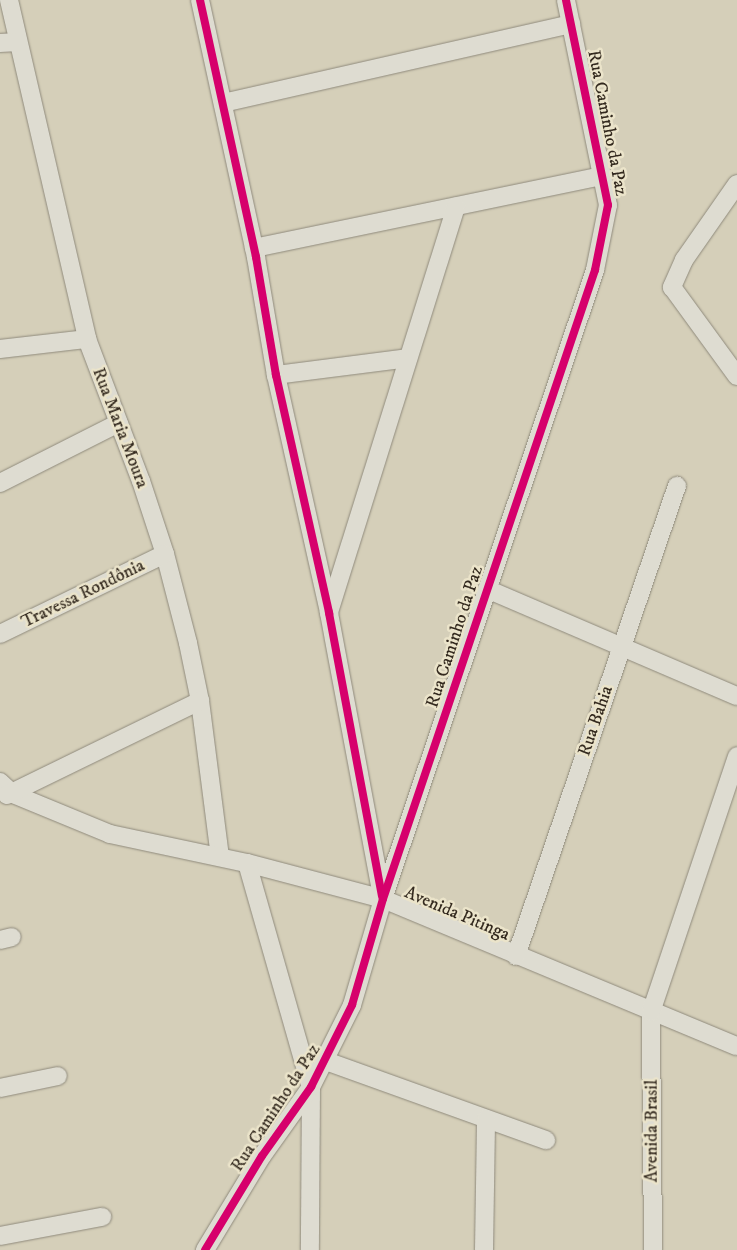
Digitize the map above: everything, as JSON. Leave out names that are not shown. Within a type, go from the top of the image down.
[{"type":"street","name":"Rua Maria Moura","points":[[9,0],[87,339],[165,554],[200,701],[220,857]]},
{"type":"street","points":[[200,0],[254,248],[276,374],[329,613],[383,899]]},
{"type":"street","name":"Rua Caminho da Paz","points":[[204,1250],[262,1156],[311,1087],[326,1061],[352,1005],[383,899],[595,270],[608,205],[566,0]]},
{"type":"street","points":[[223,103],[571,24]]},
{"type":"street","points":[[0,43],[18,42]]},
{"type":"street","points":[[254,248],[603,176]]},
{"type":"street","points":[[737,184],[684,260],[672,287],[737,376]]},
{"type":"street","points":[[329,613],[456,206]]},
{"type":"street","points":[[0,349],[87,339]]},
{"type":"street","points":[[276,374],[408,358]]},
{"type":"street","points":[[0,483],[119,424]]},
{"type":"street","name":"Rua Bahia","points":[[516,956],[677,486]]},
{"type":"street","name":"Travessa Rondônia","points":[[0,634],[165,554]]},
{"type":"street","points":[[487,589],[737,696]]},
{"type":"street","points":[[4,791],[200,701]]},
{"type":"street","name":"Avenida Brasil","points":[[653,1250],[652,1012],[737,756]]},
{"type":"street","name":"Avenida Pitinga","points":[[4,791],[110,834],[247,863],[383,899],[516,956],[737,1046]]},
{"type":"street","points":[[247,863],[311,1087],[310,1250]]},
{"type":"street","points":[[326,1061],[546,1140]]},
{"type":"street","points":[[0,1088],[58,1076]]},
{"type":"street","points":[[484,1250],[486,1119]]},
{"type":"street","points":[[0,1236],[102,1217]]},
{"type":"cycle path","points":[[200,0],[256,257],[276,375],[329,613],[382,896]]},
{"type":"cycle path","points":[[205,1250],[262,1156],[311,1087],[352,1005],[383,899],[595,270],[608,205],[566,0]]}]
